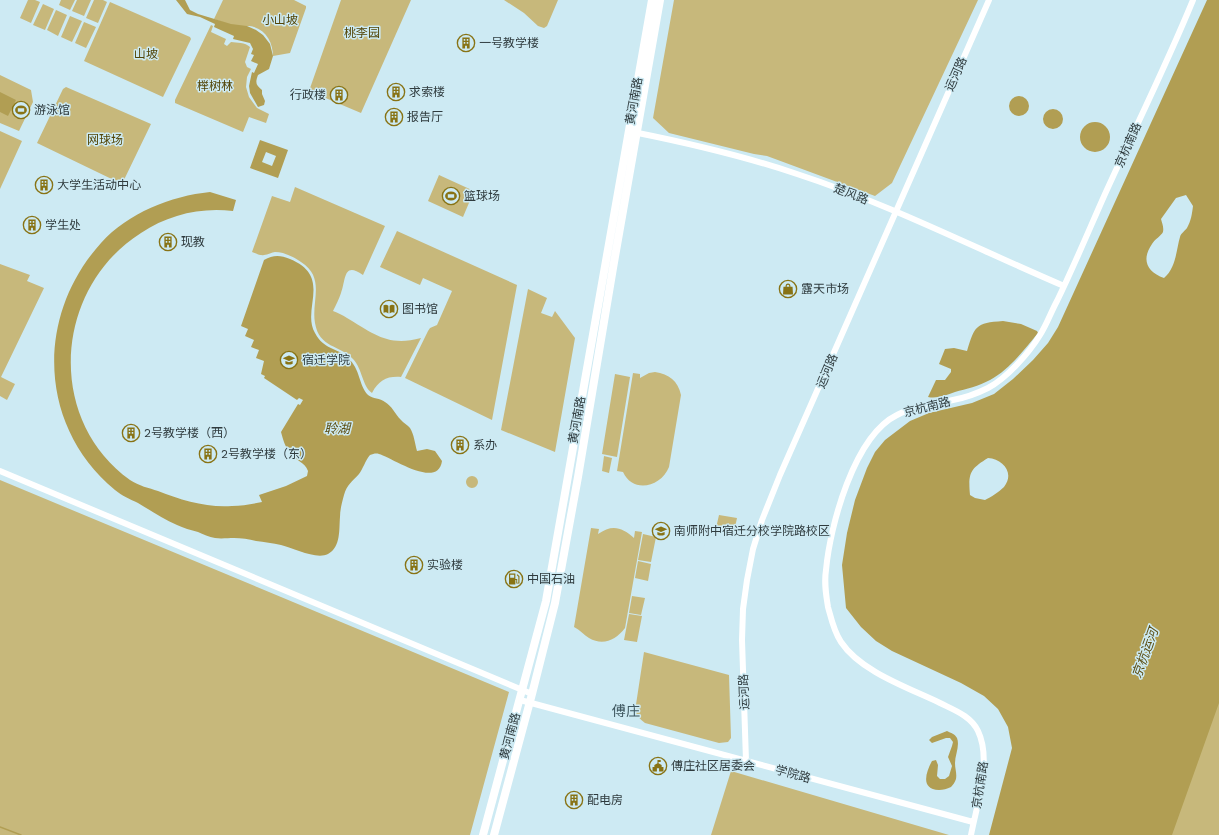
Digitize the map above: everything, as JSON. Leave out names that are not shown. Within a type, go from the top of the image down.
[{"type":"main road","name":"黄河南路","points":[[494,835],[555,603],[571,514],[652,0]]},
{"type":"main road","name":"黄河南路","points":[[483,835],[546,601],[632,132],[660,0]]},
{"type":"street","name":"运河路","points":[[746,761],[742,640],[743,609],[753,549],[769,502],[989,0]]},
{"type":"street","name":"京杭南路","points":[[971,835],[980,792],[984,755],[978,731],[970,719],[955,710],[877,673],[857,660],[840,641],[831,618],[826,593],[825,571],[834,523],[839,506],[859,458],[868,441],[886,422],[894,416],[912,408],[956,400],[988,388],[1002,378],[1025,356],[1040,335],[1064,286],[1194,0]]},
{"type":"street","name":"楚风路","points":[[632,132],[759,162],[798,174],[896,211],[1064,286]]},
{"type":"street","points":[[0,470],[532,694]]},
{"type":"street","name":"学院路","points":[[520,700],[973,822]]},
{"type":"green space","points":[[28,0],[40,2],[31,23],[20,18]]},
{"type":"green space","points":[[61,0],[75,0],[70,10],[59,5]]},
{"type":"green space","points":[[77,0],[91,0],[84,16],[72,11]]},
{"type":"green space","points":[[94,0],[103,0],[107,2],[98,23],[86,18]]},
{"type":"green space","name":"小山坡","points":[[223,0],[294,0],[306,6],[290,53],[273,56],[272,47],[268,38],[259,29],[252,26],[232,25],[214,19]]},
{"type":"green space","name":"桃李园","points":[[341,0],[411,0],[361,113],[309,91]]},
{"type":"green space","points":[[504,0],[558,0],[547,26],[544,28],[538,26],[524,13]]},
{"type":"green space","points":[[674,0],[978,0],[892,183],[875,196],[767,156],[669,133],[653,118]]},
{"type":"green space","name":"山坡","points":[[110,2],[190,37],[191,39],[163,97],[84,61]]},
{"type":"green space","points":[[43,4],[54,9],[45,30],[33,25]]},
{"type":"green space","points":[[56,10],[67,15],[58,36],[47,30]]},
{"type":"green space","points":[[70,16],[82,21],[72,42],[61,37]]},
{"type":"green space","points":[[84,22],[96,27],[86,48],[75,43]]},
{"type":"green space","name":"榉树林","points":[[211,25],[213,26],[211,32],[226,39],[224,44],[227,46],[231,42],[243,43],[250,47],[245,62],[247,67],[251,69],[247,77],[246,87],[249,97],[257,108],[269,114],[266,123],[249,117],[243,132],[175,103],[175,100]]},
{"type":"green space","points":[[0,75],[31,90],[33,102],[19,131],[0,123]]},
{"type":"green space","name":"网球场","points":[[66,87],[151,124],[122,184],[37,143],[63,89]]},
{"type":"green space","points":[[0,131],[22,141],[0,189]]},
{"type":"green space","name":"篮球场","points":[[439,175],[474,191],[463,217],[428,201]]},
{"type":"green space","points":[[295,187],[385,226],[363,275],[352,270],[346,274],[343,288],[333,311],[374,334],[390,340],[399,341],[421,338],[401,377],[392,377],[384,380],[372,393],[366,386],[359,368],[353,359],[348,354],[325,342],[317,331],[314,315],[316,290],[313,275],[309,268],[298,260],[278,252],[260,255],[252,252],[272,196],[290,202]]},
{"type":"green space","points":[[397,231],[517,285],[492,420],[405,378],[428,331],[430,328],[437,325],[452,291],[423,278],[420,285],[380,267]]},
{"type":"green space","points":[[0,264],[30,275],[27,281],[44,288],[1,377],[15,384],[7,400],[0,396]]},
{"type":"green space","points":[[528,289],[547,298],[541,313],[552,317],[555,311],[575,338],[555,452],[501,430]]},
{"type":"green space","points":[[655,372],[669,376],[678,386],[681,395],[669,467],[665,474],[654,483],[640,485],[633,483],[623,472],[617,471],[633,373],[640,374],[640,378],[649,373]]},
{"type":"green space","points":[[615,374],[630,377],[617,457],[602,454]]},
{"type":"green space","points":[[604,456],[612,458],[609,473],[602,471]]},
{"type":"green space","points":[[470,476],[474,476],[478,482],[474,488],[470,488],[466,484],[466,480]]},
{"type":"green space","points":[[0,480],[509,692],[470,835],[0,835]]},
{"type":"green space","points":[[719,515],[737,518],[734,532],[716,528]]},
{"type":"green space","points":[[591,528],[599,529],[598,534],[608,529],[617,528],[625,531],[634,538],[635,531],[642,532],[625,628],[618,636],[604,642],[599,642],[589,638],[574,627]]},
{"type":"green space","points":[[643,534],[656,537],[651,562],[638,560]]},
{"type":"green space","points":[[638,561],[651,564],[648,581],[635,578]]},
{"type":"green space","points":[[632,596],[645,598],[641,615],[629,613]]},
{"type":"green space","points":[[629,614],[642,616],[637,642],[624,640]]},
{"type":"green space","points":[[644,652],[729,675],[731,738],[728,742],[719,743],[645,723],[640,719],[635,711]]},
{"type":"green space","points":[[1219,691],[1219,835],[1170,835]]},
{"type":"green space","points":[[731,771],[949,835],[711,835]]},
{"type":"water","points":[[176,0],[185,0],[190,10],[198,14],[231,24],[247,26],[263,35],[270,44],[273,56],[269,69],[258,75],[256,82],[262,90],[265,101],[264,105],[258,107],[250,93],[249,86],[252,72],[254,73],[258,64],[251,61],[254,55],[251,54],[253,49],[250,43],[233,39],[234,36],[214,27],[215,24],[200,17],[187,14]]},
{"type":"water","name":"京杭运河","points":[[1207,0],[1219,0],[1219,703],[1172,835],[989,835],[1012,748],[1008,727],[998,709],[984,696],[961,683],[892,651],[876,641],[861,627],[846,608],[842,565],[847,533],[855,500],[867,468],[875,452],[885,440],[910,421],[929,413],[972,403],[994,394],[1033,360],[1048,343],[1058,327]],"holes":[[[1186,195],[1193,206],[1191,217],[1187,228],[1182,233],[1171,269],[1164,278],[1150,269],[1146,260],[1147,255],[1152,244],[1163,232],[1161,219],[1176,198]],[[988,458],[1003,464],[1008,472],[1008,477],[1004,487],[985,500],[975,498],[970,495],[969,481],[972,472],[977,465]]]},
{"type":"water","points":[[0,92],[16,100],[8,116],[0,112]]},
{"type":"water","points":[[1019,96],[1026,99],[1029,106],[1026,113],[1019,116],[1012,113],[1009,106],[1012,99]]},
{"type":"water","points":[[1053,109],[1060,112],[1063,119],[1060,126],[1053,129],[1046,126],[1043,119],[1046,112]]},
{"type":"water","points":[[1095,122],[1105,127],[1110,137],[1105,147],[1095,152],[1085,147],[1080,137],[1085,127]]},
{"type":"water","points":[[260,140],[288,150],[278,178],[250,168]],"holes":[[[266,152],[276,156],[272,166],[262,162]]]},
{"type":"water","name":"聆湖","points":[[210,192],[236,200],[233,211],[197,211],[162,221],[141,233],[112,257],[91,286],[77,319],[71,354],[73,390],[84,423],[102,454],[130,480],[144,487],[204,505],[243,505],[262,502],[259,495],[286,486],[307,476],[307,468],[288,451],[281,432],[298,404],[300,405],[303,400],[299,398],[297,400],[264,378],[265,376],[261,374],[264,361],[256,358],[259,350],[251,347],[254,340],[245,336],[248,329],[241,326],[264,260],[277,256],[290,259],[303,266],[310,275],[313,284],[311,314],[312,324],[319,339],[322,343],[344,354],[355,367],[362,386],[368,395],[387,404],[409,427],[417,451],[427,449],[435,451],[442,461],[439,469],[432,473],[414,470],[379,454],[370,455],[360,472],[345,491],[337,542],[332,551],[328,554],[317,556],[272,543],[245,539],[211,537],[172,523],[123,496],[115,490],[90,464],[71,435],[59,403],[54,370],[56,336],[65,303],[79,272],[101,243],[112,232],[137,215],[180,197]]},
{"type":"water","points":[[1003,321],[1021,324],[1037,331],[1038,333],[1022,353],[997,376],[977,386],[942,396],[928,397],[936,380],[945,380],[951,372],[951,369],[939,364],[945,349],[954,348],[967,351],[972,336],[978,327],[987,323]]},
{"type":"water","points":[[947,731],[953,734],[958,741],[955,763],[956,779],[950,788],[940,790],[933,789],[929,787],[926,779],[930,765],[932,761],[936,760],[938,765],[937,776],[940,779],[945,779],[949,776],[952,766],[948,757],[953,742],[950,738],[932,743],[929,740],[932,737]]},
{"type":"waterway","points":[[0,827],[21,835]]},
{"type":"place","name":"一号教学楼","points":[[466,43]]},
{"type":"place","name":"求索楼","points":[[396,92]]},
{"type":"place","name":"行政楼","points":[[339,95]]},
{"type":"place","name":"游泳馆","points":[[21,110]]},
{"type":"place","name":"报告厅","points":[[394,117]]},
{"type":"place","name":"大学生活动中心","points":[[44,185]]},
{"type":"place","name":"篮球场","points":[[451,196]]},
{"type":"place","name":"学生处","points":[[32,225]]},
{"type":"place","name":"现教","points":[[168,242]]},
{"type":"place","name":"露天市场","points":[[788,289]]},
{"type":"place","name":"图书馆","points":[[389,309]]},
{"type":"place","name":"宿迁学院","points":[[289,360]]},
{"type":"place","name":"2号教学楼（西）","points":[[131,433]]},
{"type":"place","name":"系办","points":[[460,445]]},
{"type":"place","name":"2号教学楼（东）","points":[[208,454]]},
{"type":"place","name":"南师附中宿迁分校学院路校区","points":[[661,531]]},
{"type":"place","name":"实验楼","points":[[414,565]]},
{"type":"place","name":"中国石油","points":[[514,579]]},
{"type":"place","name":"傅庄社区居委会","points":[[658,766]]},
{"type":"place","name":"配电房","points":[[574,800]]},
{"type":"district","name":"傅庄","points":[[626,711]]}]
